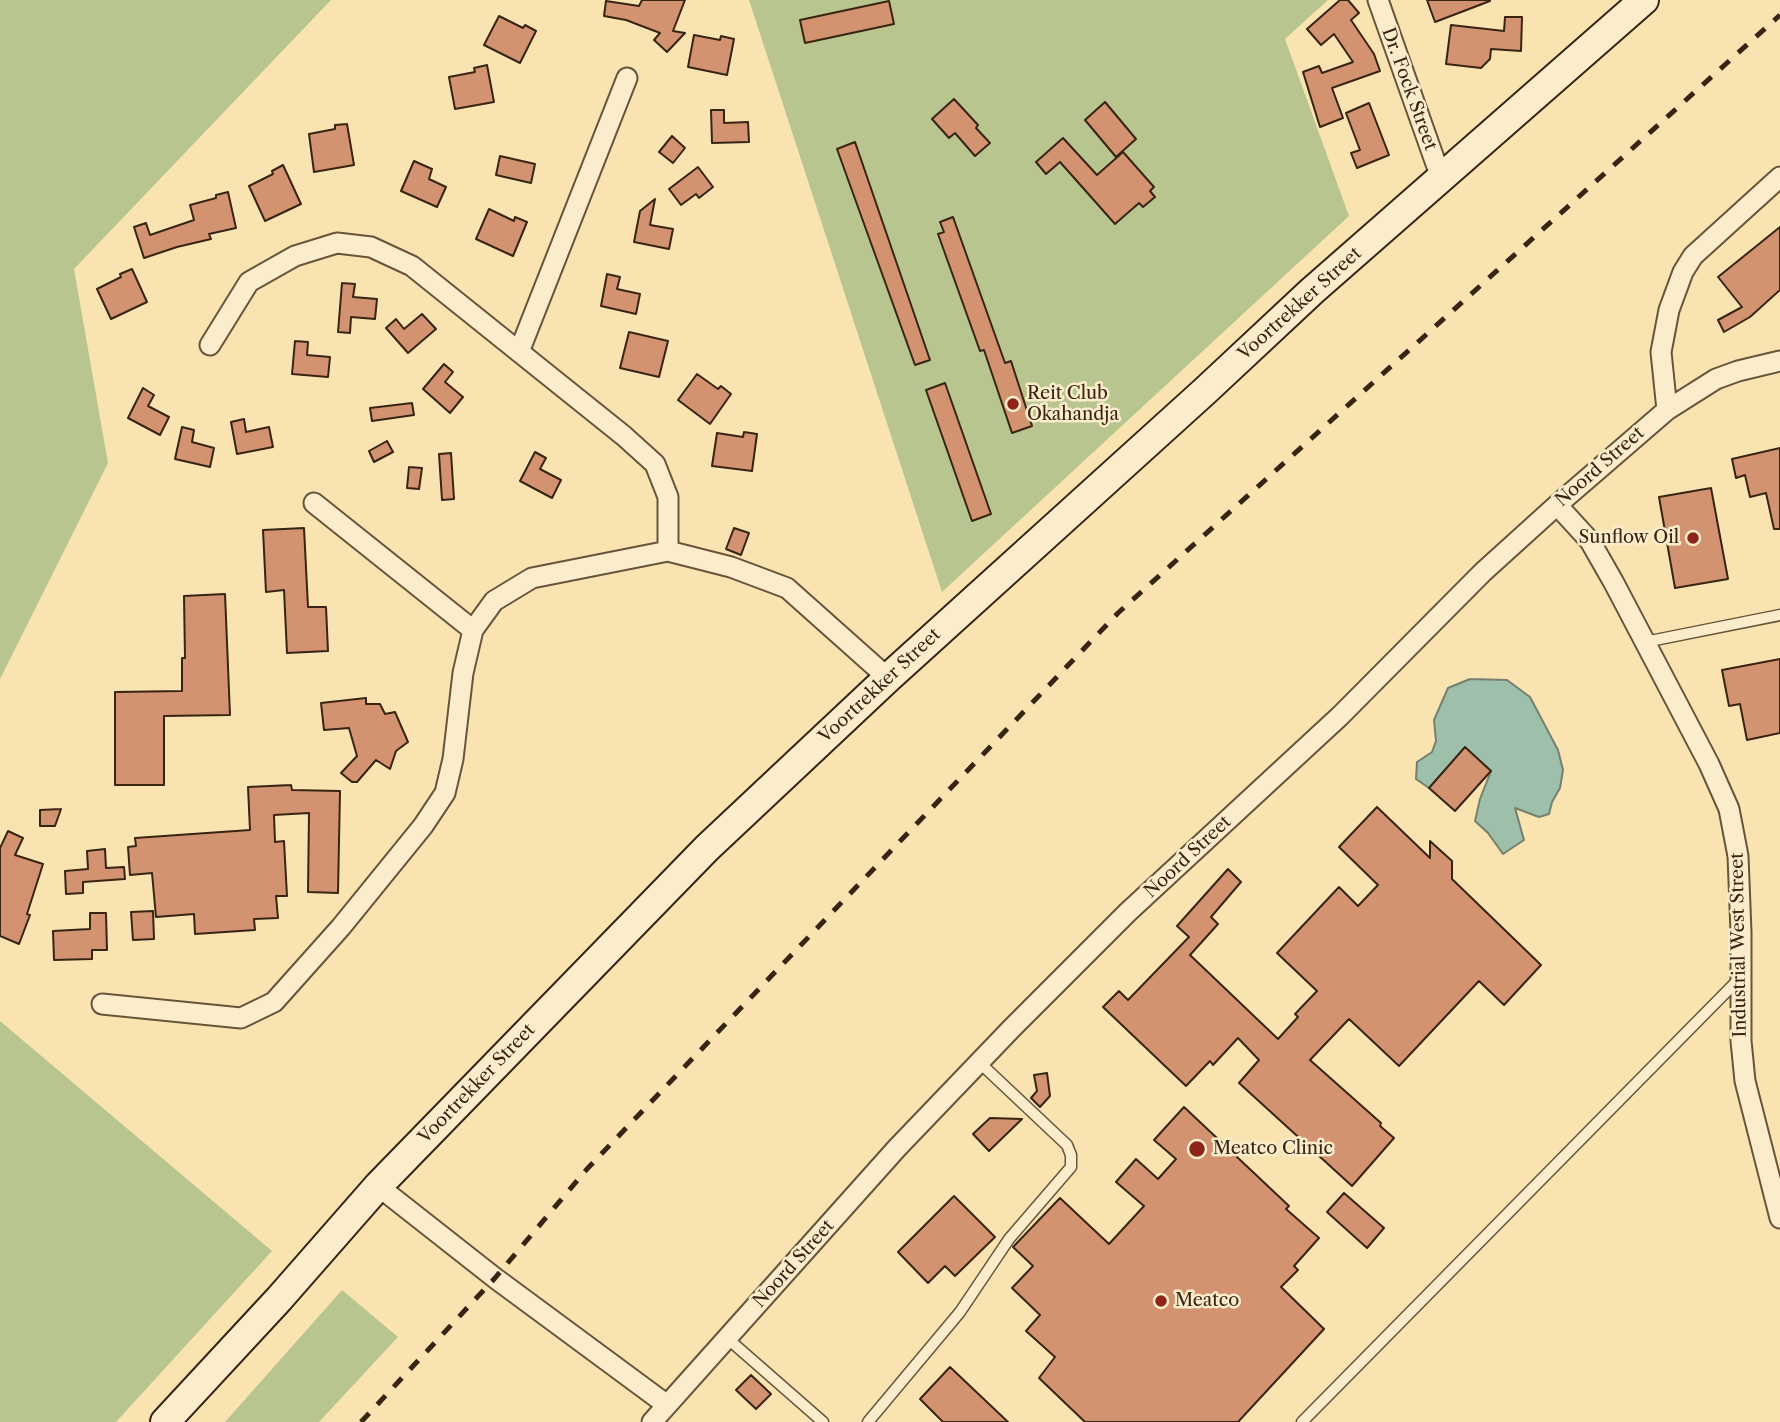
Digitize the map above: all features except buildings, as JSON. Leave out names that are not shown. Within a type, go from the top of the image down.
[{"type":"main road","name":"Voortrekker Street","points":[[165,1422],[279,1299],[378,1186],[707,848],[888,678],[1312,291],[1644,0]]},
{"type":"street","name":"Dr. Fock Street","points":[[1378,0],[1441,178]]},
{"type":"street","points":[[519,352],[627,78]]},
{"type":"street","points":[[1667,410],[1661,352],[1670,310],[1683,272],[1693,256],[1780,177]]},
{"type":"street","points":[[210,345],[249,282],[295,256],[337,243],[371,247],[412,266],[624,436],[655,464],[668,497],[668,551]]},
{"type":"street","name":"Noord Street","points":[[652,1422],[897,1149],[980,1063],[1128,912],[1340,716],[1483,572],[1667,410],[1716,379],[1738,370],[1780,361]]},
{"type":"street","points":[[314,503],[473,630]]},
{"type":"street","name":"Industrial West Street","points":[[1557,505],[1590,541],[1709,764],[1729,809],[1738,856],[1741,1041],[1745,1082],[1780,1218]]},
{"type":"street","points":[[102,1004],[241,1018],[274,1002],[349,917],[423,826],[445,793],[453,759],[463,673],[473,630],[494,601],[532,578],[668,551],[730,567],[787,588],[888,678]]},
{"type":"street","points":[[378,1186],[667,1405]]},
{"type":"lane","points":[[1645,642],[1780,615]]},
{"type":"lane","points":[[1302,1422],[1741,978]]},
{"type":"lane","points":[[868,1422],[960,1312],[1009,1239],[1071,1167],[1071,1155],[1067,1145],[980,1063]]},
{"type":"lane","points":[[727,1338],[823,1422]]},
{"type":"green space","points":[[0,0],[331,0],[74,269],[108,463],[0,679]]},
{"type":"green space","name":"Reit Club Okahandja","points":[[749,0],[1328,0],[1285,39],[1349,216],[942,592]]},
{"type":"green space","points":[[0,1021],[272,1251],[116,1422],[0,1422]]},
{"type":"green space","points":[[342,1290],[398,1337],[319,1422],[225,1422]]},
{"type":"shaded area","points":[[1470,679],[1507,680],[1530,697],[1558,750],[1563,770],[1560,788],[1549,814],[1539,817],[1515,808],[1524,840],[1503,854],[1488,833],[1475,821],[1491,771],[1465,748],[1429,788],[1416,779],[1417,762],[1432,752],[1436,741],[1434,720],[1448,688]]},
{"type":"railway","points":[[361,1422],[495,1278],[587,1169],[1118,613],[1780,15]]},
{"type":"place","name":"Reit Club Okahandja","points":[[1013,404]]},
{"type":"place","name":"Sunflow Oil","points":[[1693,538]]},
{"type":"place","name":"Meatco Clinic","points":[[1197,1149]]},
{"type":"place","name":"Meatco","points":[[1161,1301]]}]
